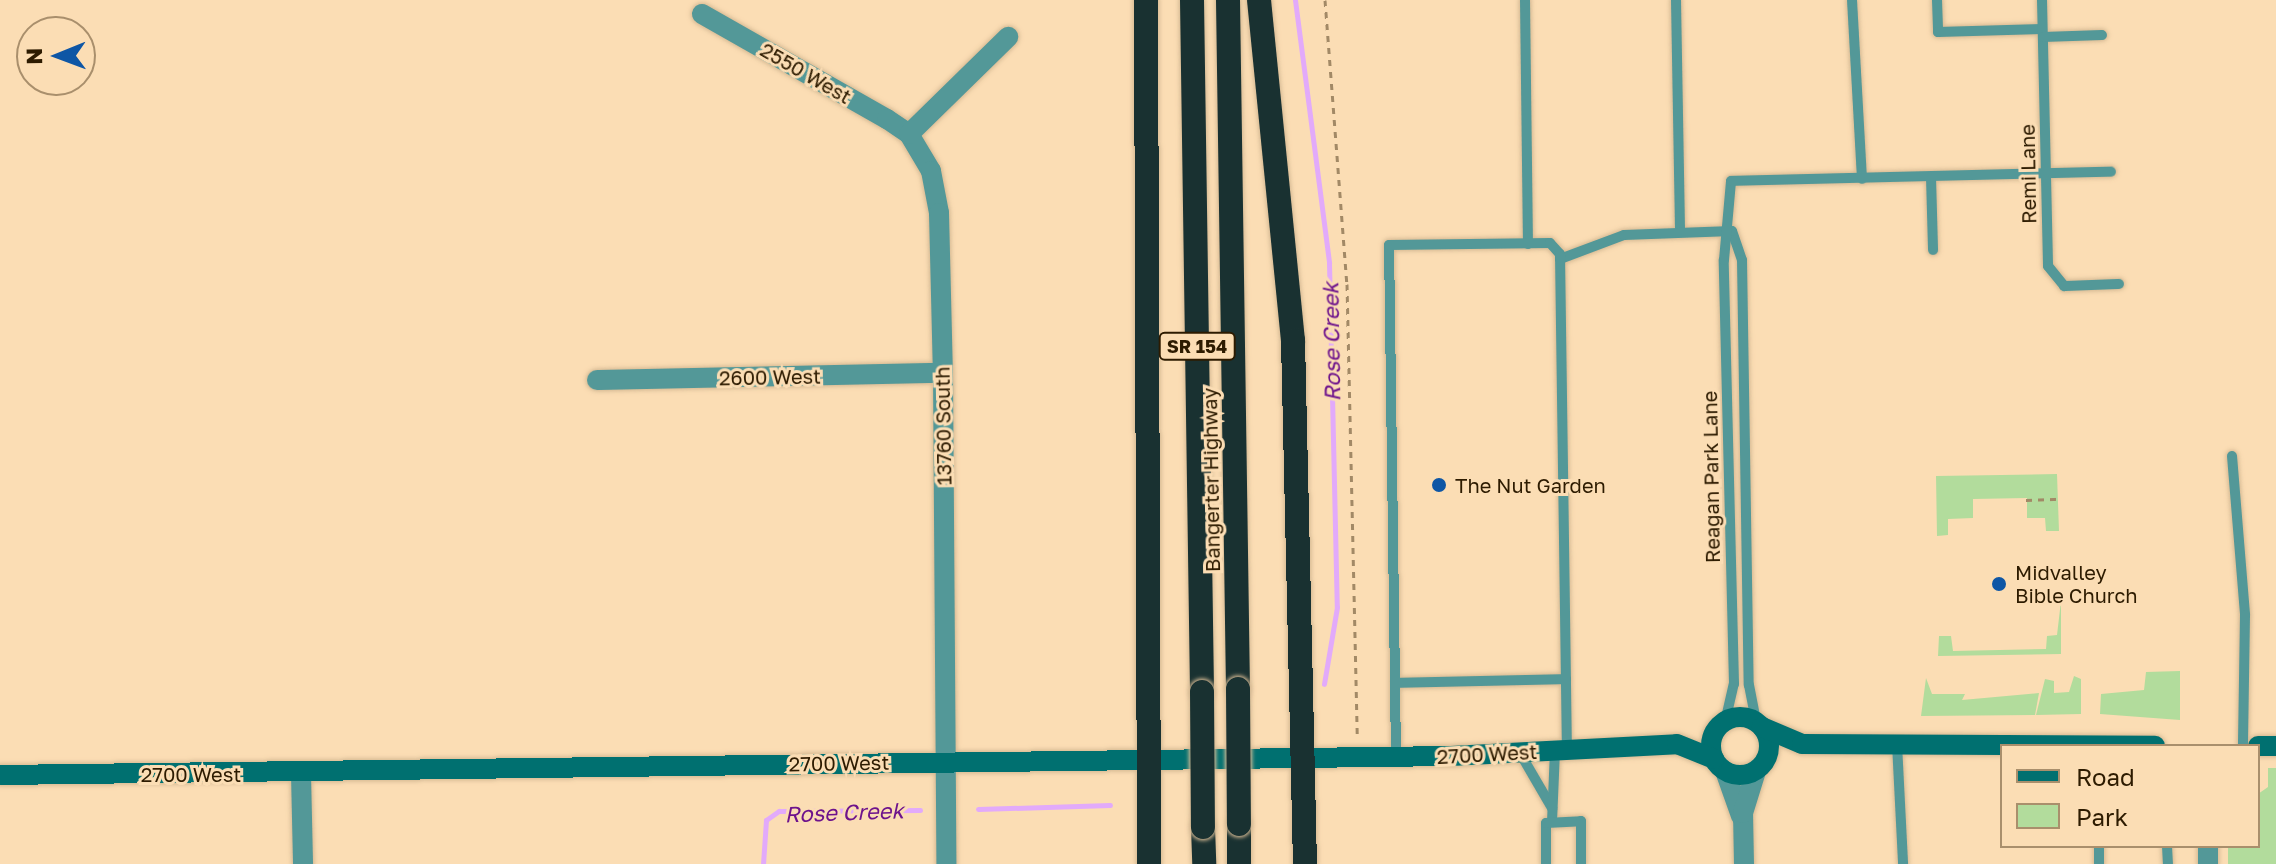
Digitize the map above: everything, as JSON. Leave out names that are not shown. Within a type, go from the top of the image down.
[{"type":"highway","points":[[1146,0],[1149,864]]},
{"type":"highway","name":"Bangerter Highway","points":[[1192,0],[1204,864]]},
{"type":"highway","name":"Bangerter Highway","points":[[1228,0],[1239,864]]},
{"type":"highway","points":[[1259,0],[1293,340],[1305,864]]},
{"type":"main road","points":[[1759,724],[1769,742],[1760,768]]},
{"type":"main road","points":[[1815,744],[1760,768],[1719,765],[1722,725],[1759,724],[1815,744],[2000,745]]},
{"type":"main road","name":"2700 West","points":[[0,775],[301,774],[946,761],[1396,757],[1677,744],[1722,725]]},
{"type":"main road","name":"2700 West","points":[[1677,744],[1719,765]]},
{"type":"street","name":"2550 West","points":[[702,14],[909,134]]},
{"type":"street","points":[[909,134],[1008,37]]},
{"type":"street","name":"13760 South","points":[[909,134],[936,192],[943,373],[946,864]]},
{"type":"street","name":"2600 West","points":[[597,380],[943,373]]},
{"type":"street","points":[[1719,765],[1743,827]]},
{"type":"street","points":[[1744,864],[1743,827],[1760,768]]},
{"type":"street","points":[[301,774],[303,864]]},
{"type":"lane","points":[[1525,0],[1528,244]]},
{"type":"lane","points":[[1676,0],[1680,232]]},
{"type":"lane","points":[[1852,0],[1862,179]]},
{"type":"lane","points":[[1937,0],[1938,32],[2102,35]]},
{"type":"lane","name":"Remi Lane","points":[[2042,0],[2046,174],[2054,280],[2119,284]]},
{"type":"lane","name":"Reagan Park Lane","points":[[1722,725],[1734,684],[1724,260],[1732,231],[1731,181],[2111,172]]},
{"type":"lane","points":[[1931,177],[1933,250]]},
{"type":"lane","points":[[1560,259],[1606,238],[1732,231]]},
{"type":"lane","name":"Reagan Park Lane","points":[[1732,231],[1742,260],[1749,685],[1759,724]]},
{"type":"lane","points":[[1396,757],[1389,245],[1550,243],[1560,259],[1566,679],[1552,822]]},
{"type":"lane","points":[[2232,456],[2245,615],[2243,744]]},
{"type":"lane","points":[[1395,683],[1566,679]]},
{"type":"lane","points":[[1897,744],[1903,864]]},
{"type":"lane","points":[[1520,753],[1552,808]]},
{"type":"lane","points":[[1546,864],[1546,823],[1581,821],[1581,864]]},
{"type":"path","points":[[1325,0],[1348,311],[1357,758]]},
{"type":"path","points":[[2026,500],[2061,499]]},
{"type":"green space","points":[[2057,474],[2059,531],[2046,531],[2045,518],[2027,518],[2027,498],[1973,499],[1973,518],[1948,519],[1948,535],[1937,536],[1936,476]]},
{"type":"green space","points":[[2061,601],[2061,654],[1938,656],[1939,636],[1951,636],[1953,651],[2046,649],[2047,636],[2057,635]]},
{"type":"green space","points":[[2180,671],[2180,720],[2100,714],[2101,694],[2144,690],[2146,672]]},
{"type":"green space","points":[[2074,676],[2081,679],[2081,714],[2036,715],[2045,679],[2054,681],[2054,693],[2069,692]]},
{"type":"green space","points":[[1926,678],[1932,694],[1965,694],[1962,700],[2039,693],[2035,715],[1921,716]]},
{"type":"green space","points":[[2268,768],[2276,768],[2276,864],[2228,864],[2228,848],[2260,848],[2260,793],[2268,787]]},
{"type":"waterway","name":"Rose Creek","points":[[1295,0],[1329,263],[1337,607],[1324,684]]},
{"type":"waterway","name":"Rose Creek","points":[[978,809],[1110,805]]},
{"type":"waterway","name":"Rose Creek","points":[[763,864],[766,820],[779,811],[920,810]]},
{"type":"place","name":"The Nut Garden","points":[[1439,485]]},
{"type":"place","name":"Midvalley Bible Church","points":[[1999,584]]}]
